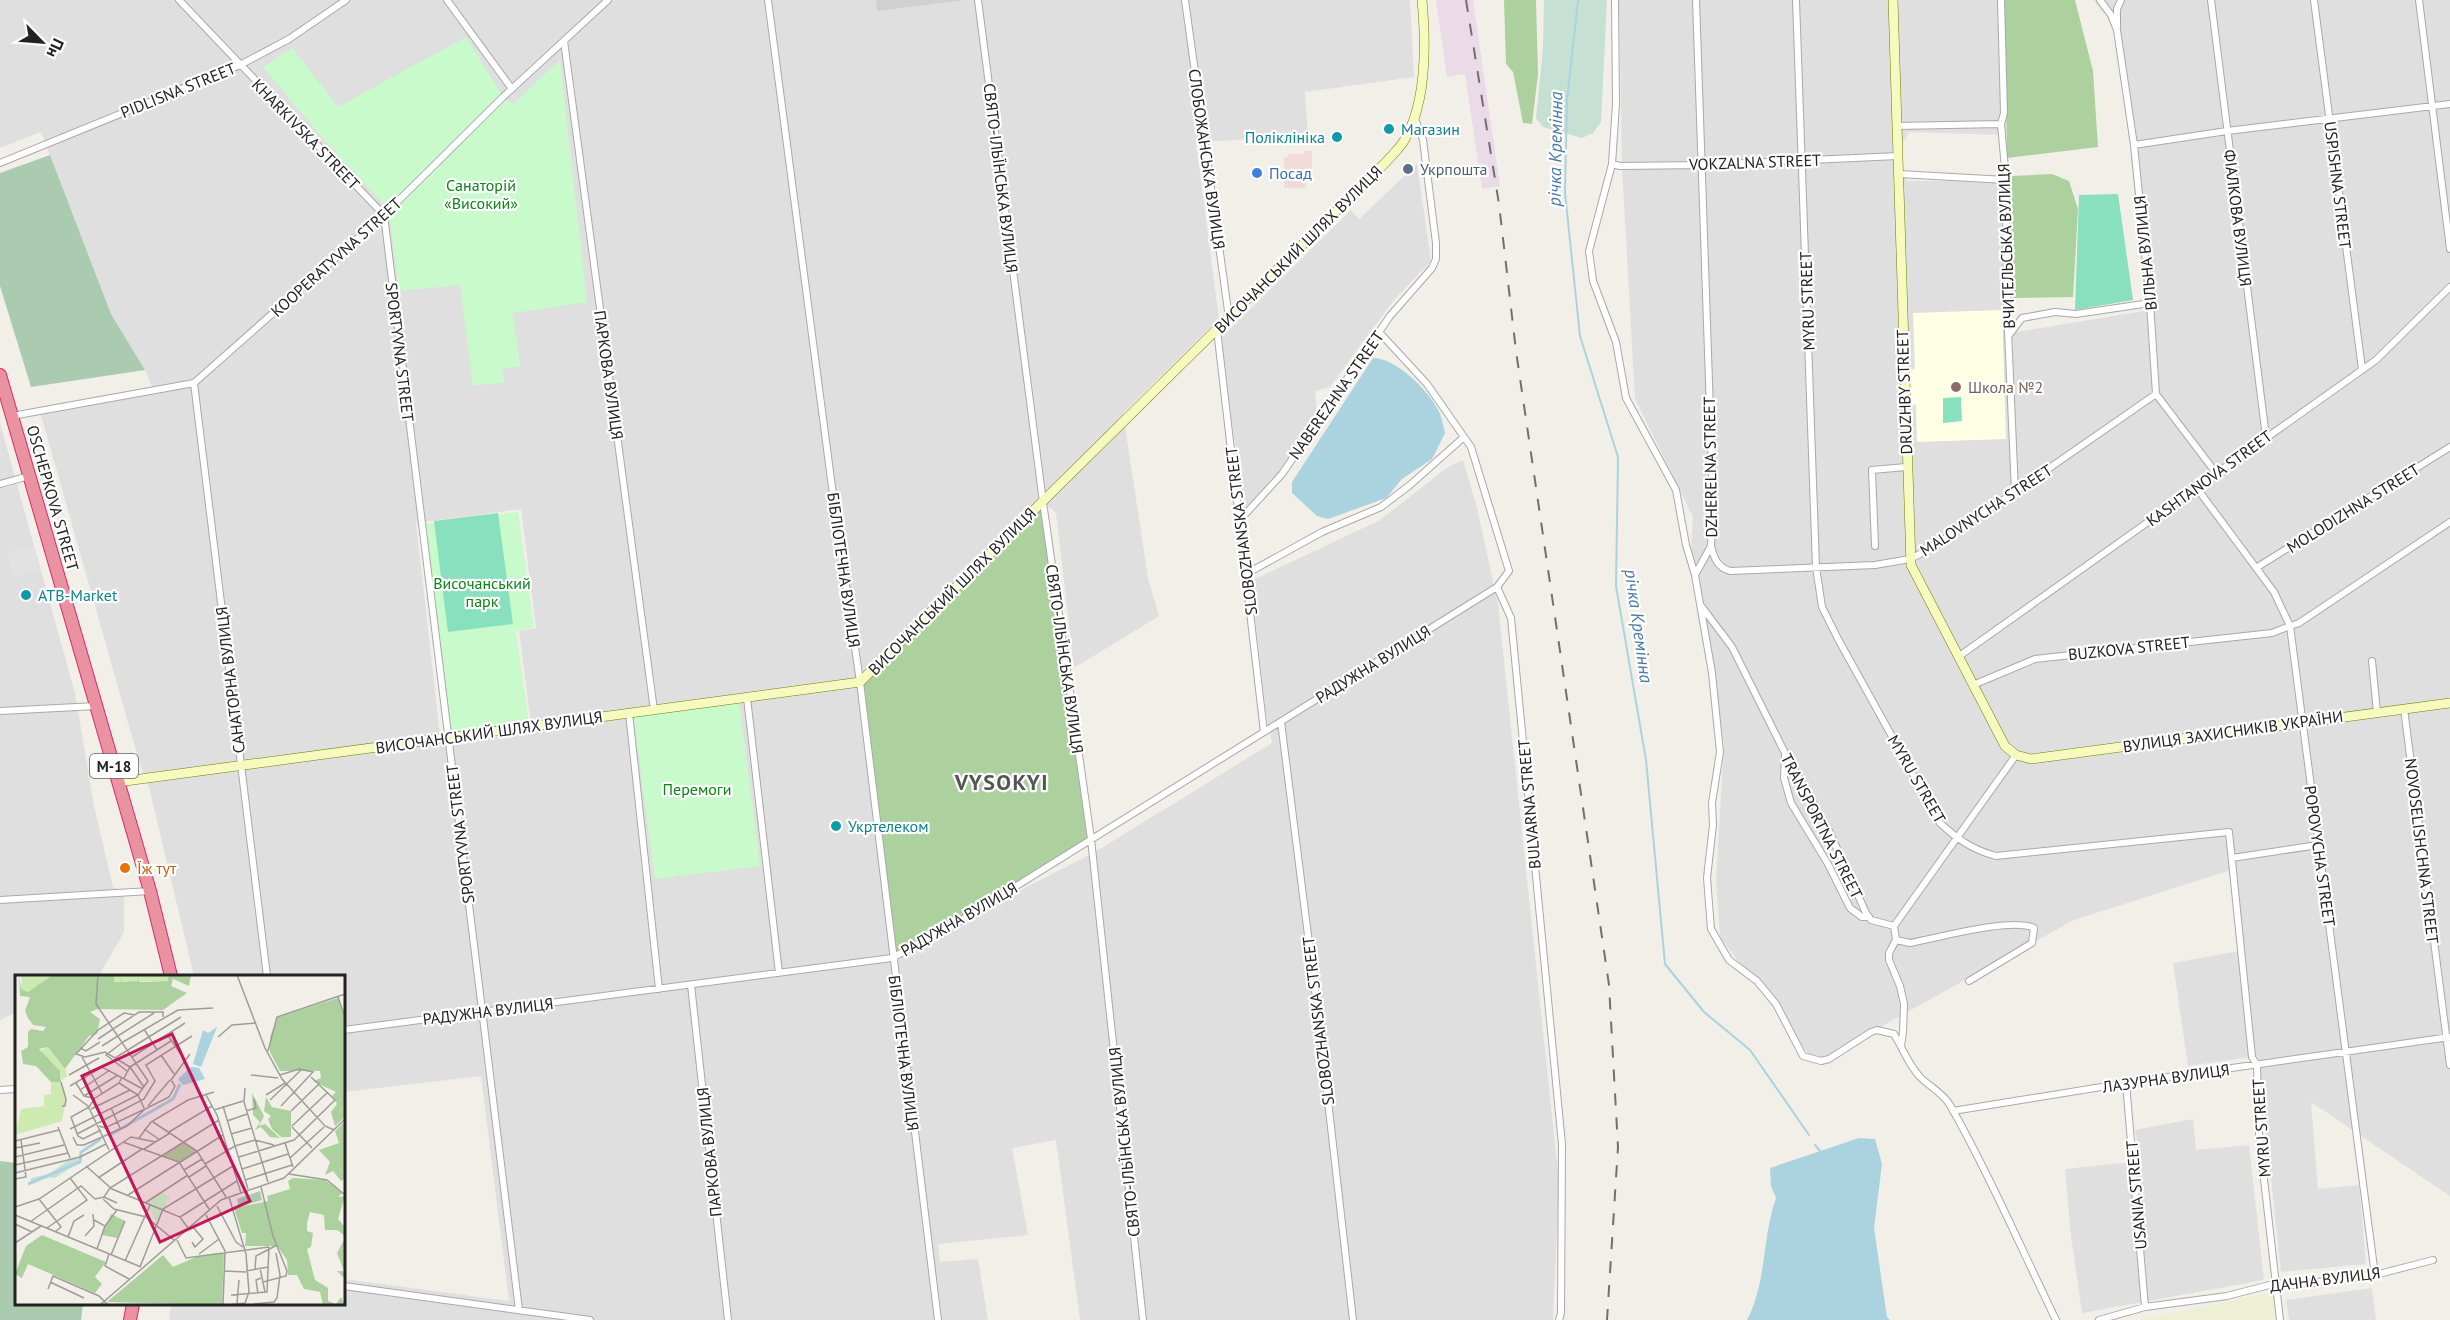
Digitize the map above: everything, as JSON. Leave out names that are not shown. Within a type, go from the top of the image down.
[{"type":"highway","name":"OSCHEPKOVA STREET","points":[[0,375],[150,891],[171,975]]},
{"type":"highway","points":[[130,1320],[133,1305]]},
{"type":"street","name":"KHARKIVSKA STREET","points":[[179,0],[384,215]]},
{"type":"street","name":"PIDLISNA STREET","points":[[0,163],[240,65],[289,39],[346,0]]},
{"type":"street","points":[[447,0],[512,89]]},
{"type":"street","name":"KOOPERATYVNA STREET","points":[[194,383],[384,215],[512,89],[608,0]]},
{"type":"street","name":"БІБЛІОТЕЧНА ВУЛИЦЯ","points":[[768,0],[860,682],[892,958],[939,1320]]},
{"type":"street","name":"СВЯТО-ІЛЬЇНСЬКА ВУЛИЦЯ","points":[[978,0],[1043,502],[1091,839],[1143,1320]]},
{"type":"street","name":"СЛОБОЖАНСЬКА ВУЛИЦЯ","points":[[1185,0],[1229,318]]},
{"type":"street","name":"ВИСОЧАНСЬКИЙ ШЛЯХ ВУЛИЦЯ","points":[[118,782],[860,682],[1388,161],[1405,141],[1415,119],[1424,71],[1422,0]]},
{"type":"street","points":[[1615,0],[1616,104],[1612,164],[1589,251],[1593,281],[1616,342],[1626,398],[1676,490],[1686,545],[1695,574],[1712,673],[1720,752],[1712,802],[1713,825],[1707,878],[1711,929],[1716,942],[1729,960],[1757,981],[1776,1004],[1803,1056],[1821,1061],[1829,1059],[1877,1030],[1894,1034],[1901,1046]]},
{"type":"street","name":"DZHERELNA STREET","points":[[1695,574],[1712,546],[1713,500],[1696,0]]},
{"type":"street","name":"MYRU STREET","points":[[1796,0],[1816,567],[1822,607],[1940,823],[1957,839],[1979,852],[1996,856],[2229,832],[2252,1057],[2257,1065],[2259,1135],[2280,1320]]},
{"type":"street","name":"DRUZHBY STREET","points":[[1893,0],[1910,559],[1914,574],[2005,746],[2016,755]]},
{"type":"street","name":"ВЧИТЕЛЬСЬКА ВУЛИЦЯ","points":[[2001,0],[2004,113],[2001,123],[2006,180],[2007,309],[2015,492]]},
{"type":"street","name":"ВІЛЬНА ВУЛИЦЯ","points":[[2100,0],[2111,15],[2117,30],[2134,145],[2150,303],[2156,394]]},
{"type":"street","points":[[2117,30],[2117,9],[2121,0]]},
{"type":"street","name":"ФІАЛКОВА ВУЛИЦЯ","points":[[2211,0],[2266,437]]},
{"type":"street","name":"USPISHNA STREET","points":[[2314,0],[2362,369]]},
{"type":"street","points":[[2419,0],[2450,249]]},
{"type":"street","name":"ПАРКОВА ВУЛИЦЯ","points":[[564,41],[654,710]]},
{"type":"street","points":[[2134,145],[2227,131],[2450,104]]},
{"type":"street","name":"NABEREZHNA STREET","points":[[1239,521],[1282,474],[1390,316],[1432,268],[1436,259],[1423,140],[1415,119]]},
{"type":"street","points":[[1897,126],[2001,123]]},
{"type":"street","name":"VOKZALNA STREET","points":[[1612,164],[1620,166],[1702,165],[1898,156]]},
{"type":"street","points":[[1899,174],[2006,180]]},
{"type":"street","name":"SPORTYVNA STREET","points":[[384,215],[519,1310]]},
{"type":"street","name":"KASHTANOVA STREET","points":[[1958,657],[2376,360],[2450,287]]},
{"type":"street","points":[[2009,335],[2022,318],[2055,312],[2076,314],[2150,303]]},
{"type":"street","name":"SLOBOZHANSKA STREET","points":[[1217,330],[1264,732]]},
{"type":"street","points":[[1380,333],[1427,384],[1471,447],[1509,571],[1497,587]]},
{"type":"street","points":[[12,416],[194,383]]},
{"type":"street","name":"САНАТОРНА ВУЛИЦЯ","points":[[194,383],[267,975]]},
{"type":"street","points":[[2156,394],[2216,473]]},
{"type":"street","name":"MALOVNYCHA STREET","points":[[1712,546],[1715,560],[1724,569],[1730,571],[1875,565],[1910,559],[1928,550],[2015,492],[2156,394]]},
{"type":"street","points":[[1246,574],[1322,532],[1381,507],[1410,485],[1464,437]]},
{"type":"street","name":"MOLODIZHNA STREET","points":[[2256,568],[2450,447]]},
{"type":"street","points":[[1875,546],[1872,470],[1906,467]]},
{"type":"street","points":[[0,484],[30,476]]},
{"type":"street","name":"POPOVYCHA STREET","points":[[2196,487],[2274,592],[2290,626],[2375,1275]]},
{"type":"street","points":[[2290,626],[2299,623],[2450,522]]},
{"type":"street","name":"РАДУЖНА ВУЛИЦЯ","points":[[345,1030],[892,958],[960,921],[1497,587]]},
{"type":"street","name":"BULVARNA STREET","points":[[1497,587],[1512,618],[1562,1144],[1561,1313],[1559,1320]]},
{"type":"street","name":"TRANSPORTNA STREET","points":[[1700,604],[1732,647],[1786,755],[1830,833],[1869,917],[1871,920],[1894,926]]},
{"type":"street","name":"BUZKOVA STREET","points":[[1973,685],[2035,659],[2272,633],[2290,626]]},
{"type":"street","points":[[2372,661],[2378,712]]},
{"type":"street","points":[[747,698],[779,973]]},
{"type":"street","name":"ВУЛИЦЯ ЗАХИСНИКІВ УКРАЇНИ","points":[[2016,755],[2031,759],[2450,703]]},
{"type":"street","points":[[0,711],[96,706]]},
{"type":"street","name":"NOVOSELISHCHNA STREET","points":[[2404,709],[2450,1065]]},
{"type":"street","points":[[629,713],[659,989]]},
{"type":"street","name":"SLOBOZHANSKA STREET","points":[[1281,722],[1319,1022],[1353,1320]]},
{"type":"street","points":[[1786,755],[1784,778],[1791,803],[1828,864],[1851,908],[1862,917],[1869,917]]},
{"type":"street","points":[[2016,755],[1894,926],[1896,940],[1889,953],[1889,960],[1900,986],[1904,1004],[1902,1054],[1919,1076],[1945,1097],[2056,1320]]},
{"type":"street","points":[[2232,858],[2318,845]]},
{"type":"street","points":[[0,900],[150,891]]},
{"type":"street","points":[[1896,940],[1911,943],[2006,925],[2026,925],[2034,928],[2034,940],[2030,945],[1969,981]]},
{"type":"street","name":"ПАРКОВА ВУЛИЦЯ","points":[[691,985],[728,1320]]},
{"type":"street","name":"ЛАЗУРНА ВУЛИЦЯ","points":[[1953,1111],[2126,1083],[2448,1037]]},
{"type":"street","name":"USANIA STREET","points":[[2126,1083],[2145,1307]]},
{"type":"street","points":[[0,1090],[15,1089]]},
{"type":"street","name":"ДАЧНА ВУЛИЦЯ","points":[[2145,1307],[2227,1296],[2277,1283],[2292,1285],[2375,1275],[2433,1260]]},
{"type":"street","points":[[345,1286],[590,1320]]},
{"type":"street","points":[[2099,1320],[2145,1307]]},
{"type":"shaded area","points":[[0,0],[1410,0],[1414,77],[1305,92],[1308,137],[1196,142],[1219,319],[1123,413],[1148,578],[1159,616],[1074,668],[1056,513],[1043,502],[960,921],[1095,852],[1272,743],[1266,713],[1251,581],[1380,520],[1448,467],[1463,460],[1477,508],[1498,604],[1559,1182],[1553,1320],[1080,1320],[1056,1140],[1012,1148],[1028,1235],[938,1244],[940,1262],[978,1259],[988,1320],[169,1320],[171,1305],[345,1305],[345,1279],[509,1301],[481,1076],[345,1092],[345,975],[194,975],[149,787],[140,765],[41,415],[155,394],[145,370],[111,314],[41,132],[0,148]],"holes":[[[521,509],[536,628],[519,631],[531,724],[440,735],[416,523]]]},
{"type":"shaded area","points":[[876,0],[964,0],[877,11]]},
{"type":"shaded area","points":[[1436,0],[1473,0],[1500,186],[1482,189],[1465,74],[1447,77]]},
{"type":"shaded area","points":[[1544,0],[1607,0],[1601,122],[1593,133],[1582,138],[1543,127],[1536,118],[1543,49]]},
{"type":"shaded area","points":[[1619,0],[2003,0],[2006,135],[1909,132],[1901,146],[1902,172],[1907,181],[2000,181],[2006,223],[2011,311],[2016,332],[2144,311],[2130,145],[2114,31],[2107,17],[2093,0],[2450,0],[2450,1196],[2311,1102],[2318,1189],[2359,1185],[2366,1264],[2281,1272],[2258,1056],[2188,1066],[2173,963],[2245,950],[2234,869],[2074,920],[1815,1063],[1720,937],[1716,880],[1724,745],[1700,580],[1691,552],[1693,517],[1635,399],[1622,166]]},
{"type":"shaded area","points":[[1304,151],[1312,151],[1312,181],[1306,181],[1306,188],[1284,188],[1284,157],[1288,157],[1288,154],[1304,154]]},
{"type":"shaded area","points":[[50,155],[111,314],[145,370],[31,387],[0,286],[0,173]]},
{"type":"shaded area","points":[[1417,164],[1431,261],[1393,301],[1330,387],[1315,391],[1317,416],[1280,472],[1245,512],[1220,339],[1351,210],[1359,219]]},
{"type":"shaded area","name":"Школа №2","points":[[2002,310],[2006,439],[1917,442],[1916,405],[1909,404],[1908,370],[1915,369],[1913,313]]},
{"type":"shaded area","points":[[0,423],[75,693],[94,806],[113,887],[124,891],[124,932],[100,975],[15,975],[15,1012],[0,1020]]},
{"type":"shaded area","points":[[33,546],[38,571],[13,577],[7,552]]},
{"type":"shaded area","points":[[2193,1119],[2196,1150],[2249,1145],[2264,1280],[2082,1313],[2071,1236],[2065,1169],[2141,1161],[2135,1130]]},
{"type":"shaded area","points":[[0,1161],[15,1163],[15,1305],[83,1305],[81,1320],[0,1320]]},
{"type":"shaded area","points":[[2372,1288],[2376,1320],[2289,1320],[2286,1300]]},
{"type":"shaded area","points":[[2281,1290],[2284,1320],[2139,1320]]},
{"type":"green space","points":[[1504,0],[1536,0],[1538,74],[1532,124],[1523,123],[1513,72],[1506,64]]},
{"type":"green space","points":[[2004,0],[2075,0],[2093,71],[2098,147],[2007,158]]},
{"type":"green space","name":"Санаторій «Високий»","points":[[466,37],[503,97],[513,104],[560,60],[587,302],[513,313],[520,366],[502,369],[504,382],[473,386],[460,285],[399,291],[389,210],[326,142],[263,67],[292,48],[338,107]]},
{"type":"green space","points":[[2052,174],[2069,181],[2078,209],[2073,297],[2011,298],[2012,176]]},
{"type":"green space","points":[[2118,194],[2133,300],[2075,310],[2079,195]]},
{"type":"green space","points":[[1961,397],[1962,421],[1943,423],[1943,398]]},
{"type":"green space","points":[[1043,502],[1091,839],[892,958],[860,682]]},
{"type":"green space","name":"Височанський парк","points":[[518,512],[534,627],[516,631],[529,722],[450,731],[426,524]]},
{"type":"green space","points":[[498,513],[513,624],[448,632],[434,521]]},
{"type":"green space","name":"Перемоги","points":[[739,700],[760,866],[655,879],[633,713]]},
{"type":"water","points":[[1373,358],[1382,359],[1401,369],[1427,393],[1438,410],[1445,433],[1432,459],[1402,479],[1386,498],[1328,519],[1317,516],[1292,493],[1292,482]]},
{"type":"water","points":[[1859,1138],[1875,1139],[1882,1164],[1874,1228],[1887,1317],[1890,1320],[1747,1320],[1758,1290],[1768,1228],[1776,1198],[1771,1186],[1770,1168]]},
{"type":"waterway","name":"річка Кремінна","points":[[1578,0],[1567,100],[1565,193],[1580,336],[1618,457],[1616,586],[1646,760],[1665,964],[1704,1012],[1750,1050],[1809,1135]]},
{"type":"waterway","name":"річка Кремінна","points":[[1815,1145],[1820,1151]]},
{"type":"railway","points":[[1466,0],[1499,204],[1516,351],[1609,985],[1618,1147],[1607,1320]]},
{"type":"place","name":"Магазин","points":[[1389,129]]},
{"type":"place","name":"Поліклініка","points":[[1337,137]]},
{"type":"place","name":"Укрпошта","points":[[1408,169]]},
{"type":"place","name":"Посад","points":[[1257,173]]},
{"type":"place","name":"Школа №2","points":[[1956,387]]},
{"type":"place","name":"ATB-Market","points":[[26,595]]},
{"type":"place","name":"Укртелеком","points":[[836,826]]},
{"type":"place","name":"Їж тут","points":[[125,868]]},
{"type":"district","name":"VYSOKYI","points":[[1002,782]]}]
